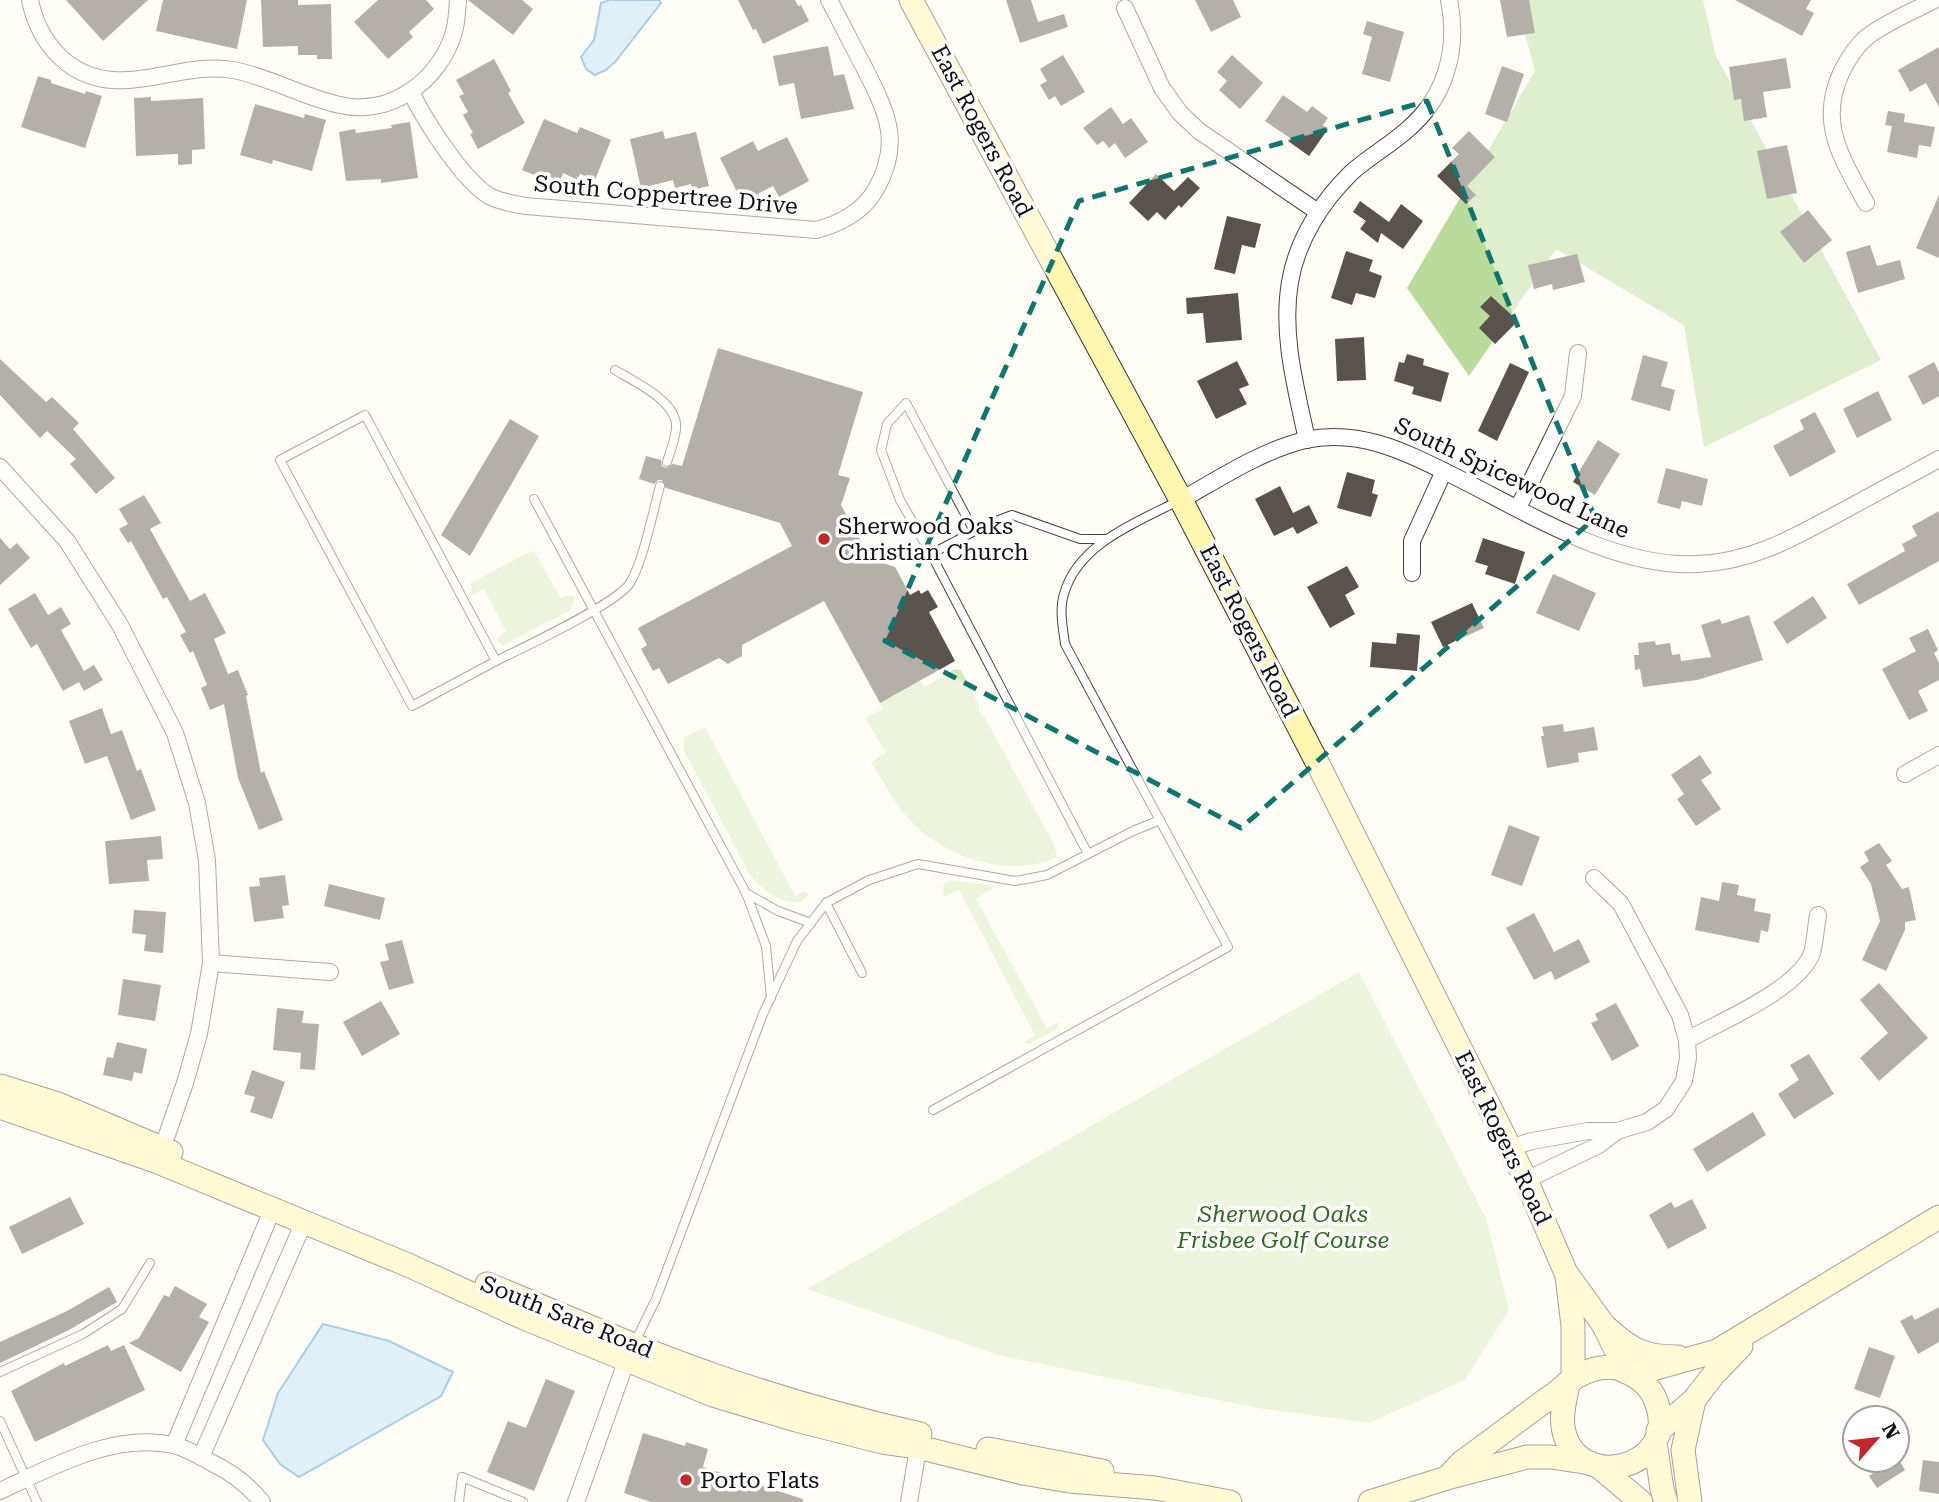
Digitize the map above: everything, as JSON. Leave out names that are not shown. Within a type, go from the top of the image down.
[{"type":"main road","name":"East Rogers Road","points":[[911,0],[1181,500],[1317,762],[1526,1180],[1566,1273],[1603,1324],[1631,1373]]},
{"type":"main road","name":"South Sare Road","points":[[0,1086],[58,1104],[273,1208],[524,1318],[630,1352]]},
{"type":"main road","name":"South Sare Road","points":[[0,1107],[160,1155],[630,1352],[713,1395],[883,1442],[919,1441],[1023,1473],[1069,1481],[1155,1488],[1230,1502]]},
{"type":"main road","points":[[1631,1373],[1717,1352],[1939,1217]]},
{"type":"main road","name":"East Rogers Road","points":[[1566,1273],[1573,1326],[1570,1382]]},
{"type":"main road","points":[[1370,1502],[1527,1457],[1551,1457],[1611,1468],[1625,1467],[1647,1453],[1657,1436],[1694,1401],[1726,1361],[1767,1322]]},
{"type":"main road","points":[[1603,1324],[1623,1342],[1644,1354],[1658,1357],[1705,1355]]},
{"type":"main road","points":[[1447,1478],[1462,1462],[1570,1382],[1597,1368],[1613,1367],[1631,1373],[1654,1395],[1660,1410],[1657,1436],[1662,1489],[1666,1502]]},
{"type":"main road","points":[[1570,1382],[1562,1417],[1563,1430],[1576,1453],[1641,1502]]},
{"type":"main road","points":[[1690,1502],[1683,1450],[1694,1401]]},
{"type":"street","points":[[30,0],[41,32],[54,51],[72,66],[96,78],[131,81],[222,69],[248,74],[328,103],[356,107],[380,104],[411,92],[429,76],[445,54],[455,29],[458,0]]},
{"type":"street","name":"South Coppertree Drive","points":[[411,92],[421,112],[464,172],[489,196],[498,200],[526,206],[816,230],[844,220],[872,196],[888,164],[891,135],[883,105],[829,0]]},
{"type":"street","points":[[1307,440],[1288,346],[1287,302],[1297,258],[1318,212],[1354,170],[1418,120],[1438,94],[1445,79],[1453,37],[1449,0]]},
{"type":"street","points":[[1866,204],[1834,138],[1830,117],[1837,81],[1850,56],[1867,37],[1934,0]]},
{"type":"street","points":[[1125,8],[1162,88],[1180,113],[1199,131],[1318,212]]},
{"type":"street","points":[[1518,508],[1573,396],[1578,353]]},
{"type":"street","name":"South Spicewood Lane","points":[[1181,500],[1263,456],[1307,440],[1344,437],[1371,440],[1406,453],[1606,550],[1628,557],[1675,564],[1716,563],[1754,555],[1786,542],[1939,459]]},
{"type":"street","points":[[0,467],[67,541],[138,657],[175,733],[197,803],[207,860],[211,963],[199,1034],[160,1155]]},
{"type":"street","points":[[1412,573],[1412,541],[1444,471]]},
{"type":"street","points":[[1905,774],[1939,755]]},
{"type":"street","points":[[1509,1148],[1532,1141],[1588,1131],[1617,1130],[1647,1122],[1666,1109],[1675,1098],[1687,1071],[1687,1040],[1680,1016],[1621,904],[1594,878]]},
{"type":"street","points":[[1687,1040],[1782,988],[1796,976],[1811,953],[1818,915]]},
{"type":"street","points":[[211,963],[330,972]]},
{"type":"street","points":[[1526,1180],[1597,1146],[1617,1130]]},
{"type":"street","points":[[174,1445],[273,1208]]},
{"type":"street","points":[[201,1457],[304,1222]]},
{"type":"street","points":[[576,1502],[630,1352]]},
{"type":"street","points":[[909,1502],[919,1441]]},
{"type":"street","points":[[0,1491],[79,1455],[109,1447],[146,1442],[174,1445],[225,1469],[262,1502]]},
{"type":"lane","points":[[615,370],[656,395],[672,410],[677,427],[667,462]]},
{"type":"lane","points":[[974,531],[906,403],[887,424],[881,450],[900,500],[1088,854]]},
{"type":"lane","points":[[496,662],[365,415],[279,460],[412,706],[496,662],[612,600],[629,585],[660,486]]},
{"type":"lane","points":[[534,499],[746,893],[766,946],[771,999]]},
{"type":"lane","points":[[933,1110],[1228,947],[1065,644],[1062,623],[1063,595],[1086,558],[1106,539],[1181,500]]},
{"type":"lane","points":[[931,554],[1012,515],[1080,540],[1106,539]]},
{"type":"lane","points":[[630,1352],[656,1299],[771,999],[797,941],[826,903],[869,880],[918,864],[1015,881],[1047,875],[1160,820]]},
{"type":"lane","points":[[746,893],[778,911],[811,923]]},
{"type":"lane","points":[[826,903],[862,972]]},
{"type":"lane","points":[[0,1372],[83,1334],[122,1309],[150,1263]]},
{"type":"lane","points":[[0,1421],[37,1502]]},
{"type":"lane","points":[[459,1502],[462,1477],[523,1502]]},
{"type":"highlighted area","points":[[1427,101],[1595,518],[1241,828],[885,641],[1079,201]]},
{"type":"green space","points":[[1516,0],[1703,0],[1716,56],[1881,360],[1704,447],[1684,325],[1556,249],[1469,376],[1407,288],[1535,71]]},
{"type":"green space","points":[[534,551],[559,595],[562,598],[569,595],[575,597],[571,610],[503,645],[497,642],[498,637],[506,631],[484,589],[472,595],[471,583]]},
{"type":"green space","points":[[955,669],[961,670],[979,705],[979,711],[1054,844],[1057,857],[1018,866],[997,865],[956,853],[937,843],[907,817],[871,762],[886,753],[865,718],[883,709],[880,703],[920,681],[924,687]]},
{"type":"green space","points":[[705,727],[795,896],[805,891],[808,895],[802,901],[795,903],[778,898],[761,887],[750,875],[683,749],[684,738]]},
{"type":"green space","points":[[951,880],[993,885],[993,888],[976,899],[1047,1028],[1059,1022],[1057,1029],[1029,1044],[1024,1042],[1035,1035],[959,890],[944,897],[943,886]]},
{"type":"green space","name":"Sherwood Oaks Frisbee Golf Course","points":[[1359,972],[1486,1218],[1509,1310],[1465,1380],[1369,1423],[1257,1408],[998,1355],[807,1289]]},
{"type":"water","points":[[610,0],[659,0],[661,3],[615,62],[595,75],[586,69],[581,57],[594,40],[601,3]]},
{"type":"water","points":[[323,1324],[389,1341],[453,1372],[441,1396],[299,1477],[280,1464],[263,1440],[278,1393]]},
{"type":"building","points":[[66,0],[148,0],[103,41]]},
{"type":"building","points":[[163,0],[247,0],[237,49],[156,31]]},
{"type":"building","points":[[261,0],[298,0],[298,5],[331,4],[332,59],[317,59],[317,55],[298,55],[298,46],[263,47]]},
{"type":"building","points":[[378,0],[426,0],[434,9],[409,32],[413,37],[388,59],[354,22]]},
{"type":"building","points":[[468,0],[522,0],[533,9],[513,35]]},
{"type":"building","points":[[738,0],[795,0],[798,6],[801,5],[809,21],[763,44]]},
{"type":"building","points":[[1006,0],[1031,0],[1038,22],[1064,14],[1068,27],[1020,43]]},
{"type":"building","points":[[1195,0],[1233,0],[1241,17],[1211,32]]},
{"type":"building","points":[[1500,0],[1529,0],[1535,33],[1507,37]]},
{"type":"building","points":[[1735,0],[1811,0],[1806,9],[1814,13],[1802,36]]},
{"type":"building","points":[[1367,21],[1404,32],[1390,82],[1362,74],[1372,37],[1363,34]]},
{"type":"building","points":[[828,46],[834,76],[844,74],[854,109],[801,119],[794,83],[779,86],[773,56]]},
{"type":"building","points":[[1939,47],[1939,107],[1926,83],[1910,92],[1898,70]]},
{"type":"building","points":[[1063,55],[1085,92],[1061,106],[1055,96],[1049,100],[1040,85],[1047,81],[1040,69]]},
{"type":"building","points":[[1232,55],[1263,83],[1240,109],[1219,90],[1227,81],[1217,72]]},
{"type":"building","points":[[1786,58],[1791,88],[1763,92],[1767,117],[1744,121],[1741,99],[1734,100],[1729,67]]},
{"type":"building","points":[[494,59],[511,91],[508,93],[525,123],[478,149],[463,115],[468,112],[459,96],[464,94],[456,80]]},
{"type":"building","points":[[1502,66],[1524,74],[1507,122],[1485,114]]},
{"type":"building","points":[[38,76],[85,94],[86,91],[102,96],[85,148],[21,127]]},
{"type":"building","points":[[1283,95],[1307,112],[1312,106],[1328,118],[1323,125],[1328,129],[1309,156],[1288,141],[1290,138],[1265,121]]},
{"type":"building","points":[[151,97],[151,101],[203,98],[205,149],[192,150],[192,164],[178,165],[178,154],[136,156],[134,98]]},
{"type":"building","points":[[255,104],[304,118],[305,114],[326,120],[312,171],[273,160],[272,164],[240,155]]},
{"type":"building","points":[[1111,107],[1123,124],[1131,118],[1148,142],[1125,158],[1115,143],[1109,148],[1103,141],[1097,145],[1083,128]]},
{"type":"building","points":[[1888,111],[1905,114],[1904,122],[1935,127],[1931,147],[1919,145],[1917,158],[1887,152],[1892,126],[1885,125]]},
{"type":"building","points":[[544,119],[577,133],[580,127],[611,140],[595,180],[580,174],[578,180],[563,173],[560,181],[543,174],[542,178],[522,170]]},
{"type":"building","points":[[410,122],[418,178],[381,183],[381,179],[346,181],[339,132],[355,129],[356,133],[392,128],[391,125]]},
{"type":"building","points":[[663,131],[665,139],[696,132],[709,186],[692,190],[691,184],[675,188],[673,180],[641,188],[630,139]]},
{"type":"building","points":[[1469,131],[1495,157],[1467,186],[1476,195],[1466,204],[1437,176],[1459,154],[1452,148]]},
{"type":"building","points":[[787,137],[809,181],[779,197],[773,186],[742,202],[720,158],[753,141],[758,151]]},
{"type":"building","points":[[1787,145],[1797,193],[1767,199],[1757,151]]},
{"type":"building","points":[[1156,174],[1174,191],[1188,177],[1200,188],[1165,220],[1157,212],[1148,221],[1129,203]]},
{"type":"building","points":[[1939,195],[1939,258],[1916,248]]},
{"type":"building","points":[[1360,201],[1389,222],[1401,204],[1423,221],[1403,249],[1381,233],[1378,243],[1360,229],[1366,221],[1353,212]]},
{"type":"building","points":[[1808,210],[1832,240],[1804,263],[1780,232]]},
{"type":"building","points":[[1227,216],[1261,224],[1255,248],[1242,245],[1235,274],[1214,269]]},
{"type":"building","points":[[1870,245],[1877,266],[1900,260],[1905,279],[1858,293],[1846,252]]},
{"type":"building","points":[[1346,251],[1373,260],[1369,271],[1382,276],[1375,298],[1356,293],[1352,305],[1331,298]]},
{"type":"building","points":[[1577,254],[1585,282],[1553,290],[1552,284],[1534,289],[1528,265]]},
{"type":"building","points":[[1238,293],[1242,340],[1206,343],[1203,313],[1187,314],[1186,298]]},
{"type":"building","points":[[1491,296],[1518,321],[1495,344],[1479,328],[1490,316],[1480,307]]},
{"type":"building","points":[[1364,337],[1366,380],[1337,381],[1335,339]]},
{"type":"building","name":"Sherwood Oaks Christian Church","points":[[718,348],[863,392],[838,475],[850,478],[841,505],[871,559],[895,567],[910,595],[919,590],[921,594],[928,590],[938,607],[929,612],[955,661],[880,703],[824,601],[742,645],[742,656],[728,664],[719,658],[668,684],[659,668],[653,671],[641,649],[647,645],[638,628],[792,546],[780,523],[666,488],[662,480],[654,484],[639,479],[646,456],[661,460],[662,466],[666,468],[673,464],[682,466]]},
{"type":"building","points":[[1407,354],[1424,359],[1423,365],[1449,373],[1441,402],[1412,394],[1414,387],[1394,381],[1399,362],[1404,363]]},
{"type":"building","points":[[1643,355],[1668,362],[1661,386],[1675,390],[1670,411],[1631,400]]},
{"type":"building","points":[[0,359],[46,402],[52,397],[79,423],[73,429],[115,478],[96,494],[70,464],[76,459],[47,431],[40,438],[0,395]]},
{"type":"building","points":[[1237,361],[1249,385],[1239,389],[1247,404],[1216,419],[1197,381]]},
{"type":"building","points":[[1934,362],[1939,372],[1939,396],[1923,405],[1908,376]]},
{"type":"building","points":[[1510,363],[1529,372],[1497,441],[1478,431]]},
{"type":"building","points":[[1878,391],[1892,420],[1857,438],[1843,409]]},
{"type":"building","points":[[1815,412],[1836,452],[1790,477],[1773,446],[1804,429],[1800,420]]},
{"type":"building","points":[[510,419],[539,436],[470,556],[441,535]]},
{"type":"building","points":[[1598,440],[1620,454],[1595,495],[1573,482]]},
{"type":"building","points":[[1666,468],[1708,479],[1702,506],[1682,501],[1680,509],[1657,503]]},
{"type":"building","points":[[1347,472],[1375,480],[1372,493],[1378,495],[1371,517],[1337,508]]},
{"type":"building","points":[[1280,486],[1293,513],[1309,505],[1318,523],[1297,534],[1293,527],[1274,536],[1255,499]]},
{"type":"building","points":[[144,495],[161,523],[150,529],[190,601],[205,593],[226,633],[214,639],[228,674],[238,670],[248,695],[246,696],[261,773],[264,771],[283,820],[259,830],[238,778],[224,704],[210,710],[201,688],[207,685],[193,651],[190,653],[180,635],[186,632],[167,597],[163,599],[131,541],[128,543],[119,529],[128,524],[119,509]]},
{"type":"building","points":[[1939,511],[1939,561],[1859,605],[1847,584],[1905,551],[1902,544],[1917,536],[1912,526]]},
{"type":"building","points":[[0,538],[10,549],[17,543],[30,558],[0,585]]},
{"type":"building","points":[[1483,538],[1525,552],[1515,584],[1485,574],[1488,566],[1475,562]]},
{"type":"building","points":[[1347,566],[1359,587],[1345,595],[1355,614],[1330,628],[1307,587]]},
{"type":"building","points":[[1553,574],[1596,593],[1579,631],[1536,613]]},
{"type":"building","points":[[35,593],[48,615],[61,607],[71,624],[61,630],[84,671],[94,665],[103,680],[84,691],[79,682],[63,691],[37,644],[31,648],[8,609]]},
{"type":"building","points":[[1813,596],[1827,618],[1787,644],[1773,622]]},
{"type":"building","points":[[1472,603],[1484,628],[1443,647],[1431,622]]},
{"type":"building","points":[[1749,615],[1763,660],[1697,680],[1643,687],[1640,669],[1635,670],[1634,655],[1639,655],[1638,643],[1670,643],[1672,655],[1680,654],[1681,661],[1711,657],[1701,625],[1720,619],[1722,624]]},
{"type":"building","points":[[1928,629],[1938,650],[1934,653],[1939,663],[1939,680],[1918,691],[1928,711],[1909,720],[1882,669],[1916,651],[1909,638]]},
{"type":"building","points":[[1397,633],[1420,635],[1417,671],[1370,667],[1372,642],[1396,644]]},
{"type":"building","points":[[102,708],[111,734],[122,730],[137,771],[141,769],[156,810],[131,820],[107,756],[85,764],[69,721]]},
{"type":"building","points":[[1563,724],[1564,732],[1594,727],[1598,750],[1578,753],[1579,762],[1547,768],[1542,727]]},
{"type":"building","points":[[1700,755],[1712,773],[1701,780],[1721,809],[1696,826],[1677,799],[1684,794],[1671,775]]},
{"type":"building","points":[[1509,825],[1540,837],[1522,886],[1491,875]]},
{"type":"building","points":[[161,836],[163,859],[147,860],[149,881],[109,884],[105,841]]},
{"type":"building","points":[[1879,843],[1892,861],[1886,865],[1902,889],[1909,887],[1916,920],[1905,922],[1905,930],[1886,971],[1862,960],[1880,921],[1871,884],[1860,867],[1869,861],[1864,852]]},
{"type":"building","points":[[285,875],[289,905],[282,906],[284,918],[254,922],[249,887],[260,886],[259,878]]},
{"type":"building","points":[[1722,882],[1739,885],[1737,895],[1756,899],[1754,911],[1771,914],[1768,932],[1761,930],[1759,943],[1695,930],[1701,897],[1719,901]]},
{"type":"building","points":[[329,884],[385,898],[380,920],[324,906]]},
{"type":"building","points":[[134,910],[166,912],[163,953],[144,951],[146,935],[132,933]]},
{"type":"building","points":[[1534,913],[1554,952],[1579,939],[1590,962],[1555,980],[1551,971],[1534,980],[1506,928]]},
{"type":"building","points":[[402,940],[414,983],[389,990],[380,962],[389,960],[385,944]]},
{"type":"building","points":[[123,979],[161,985],[155,1021],[118,1015]]},
{"type":"building","points":[[1879,983],[1928,1038],[1879,1081],[1860,1058],[1888,1033],[1860,1000]]},
{"type":"building","points":[[381,1001],[400,1034],[362,1056],[343,1022]]},
{"type":"building","points":[[1616,1003],[1639,1046],[1612,1061],[1591,1023],[1598,1020],[1595,1014]]},
{"type":"building","points":[[277,1008],[304,1011],[302,1023],[319,1024],[315,1070],[300,1069],[301,1053],[273,1050]]},
{"type":"building","points":[[117,1042],[147,1049],[142,1074],[134,1072],[132,1081],[103,1075],[107,1057],[113,1058]]},
{"type":"building","points":[[1809,1054],[1834,1094],[1794,1119],[1778,1094],[1799,1080],[1790,1065]]},
{"type":"building","points":[[252,1070],[285,1082],[272,1119],[250,1112],[255,1097],[244,1094]]},
{"type":"building","points":[[1753,1112],[1766,1135],[1707,1172],[1693,1149]]},
{"type":"building","points":[[70,1197],[84,1224],[22,1254],[9,1227]]},
{"type":"building","points":[[1692,1199],[1707,1228],[1668,1249],[1649,1215],[1671,1202],[1675,1208]]},
{"type":"building","points":[[175,1286],[207,1304],[199,1317],[209,1322],[181,1372],[129,1343],[139,1338],[164,1295],[169,1297]]},
{"type":"building","points":[[109,1287],[117,1302],[69,1330],[0,1363],[0,1342],[67,1311]]},
{"type":"building","points":[[1939,1307],[1939,1342],[1918,1354],[1900,1321],[1912,1315],[1915,1320]]},
{"type":"building","points":[[108,1345],[111,1351],[124,1345],[145,1390],[35,1442],[11,1391],[64,1363],[65,1366]]},
{"type":"building","points":[[1869,1347],[1895,1356],[1880,1398],[1854,1389]]},
{"type":"building","points":[[546,1379],[575,1391],[534,1491],[487,1472],[508,1421],[526,1428]]},
{"type":"building","name":"Porto Flats","points":[[643,1433],[685,1446],[686,1442],[708,1449],[703,1467],[803,1499],[803,1502],[651,1502],[624,1493]]},
{"type":"building","points":[[1923,1460],[1939,1462],[1939,1494],[1919,1491]]},
{"type":"building","points":[[1872,1474],[1899,1474],[1877,1488],[1869,1476]]},
{"type":"place","name":"Sherwood Oaks Christian Church","points":[[824,539]]},
{"type":"place","name":"Porto Flats","points":[[686,1480]]}]
